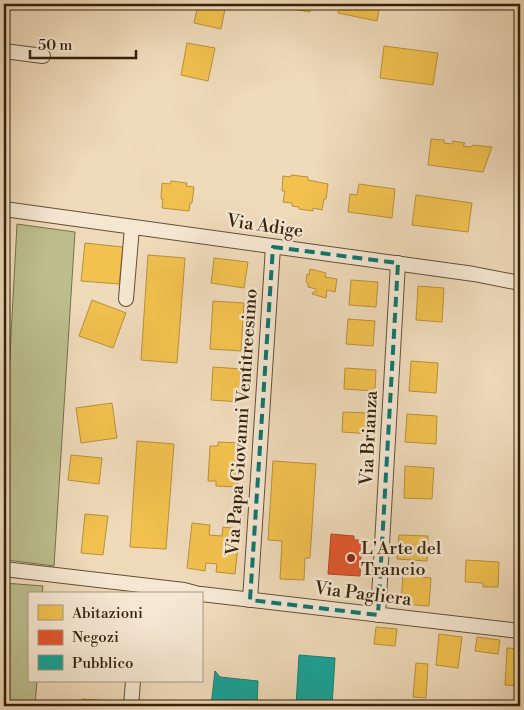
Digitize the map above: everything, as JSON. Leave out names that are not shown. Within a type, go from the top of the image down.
[{"type":"street","points":[[4,51],[43,56]]},
{"type":"street","name":"Via Adige","points":[[4,209],[474,274],[520,283]]},
{"type":"street","points":[[126,299],[132,227]]},
{"type":"street","name":"Via Papa Giovanni Ventitreesimo","points":[[250,600],[273,246]]},
{"type":"street","name":"Via Brianza","points":[[378,615],[398,264]]},
{"type":"street","name":"Via Pagliera","points":[[11,570],[138,590],[169,592]]},
{"type":"street","name":"Via Pagliera","points":[[202,594],[520,631]]},
{"type":"street","points":[[131,706],[133,682]]},
{"type":"highlighted area","points":[[273,247],[398,263],[378,615],[250,600]]},
{"type":"green space","points":[[17,224],[75,232],[54,566],[7,560],[4,528],[4,466]]},
{"type":"green space","points":[[4,583],[43,586],[42,592],[28,592],[28,682],[37,682],[35,706],[4,706]]},
{"type":"building: Abitazioni","points":[[198,4],[226,4],[221,29],[194,23]]},
{"type":"building: Abitazioni","points":[[286,4],[311,4],[310,12],[285,8]]},
{"type":"building: Abitazioni","points":[[340,4],[380,4],[377,21],[338,13]]},
{"type":"building: Abitazioni","points":[[187,43],[215,48],[208,81],[181,75]]},
{"type":"building: Abitazioni","points":[[384,46],[438,53],[433,85],[380,78]]},
{"type":"building: Abitazioni","points":[[431,139],[444,140],[444,143],[452,144],[453,141],[465,143],[463,146],[492,147],[483,172],[428,165]]},
{"type":"building: Abitazioni","points":[[291,175],[308,177],[308,180],[328,184],[322,210],[313,208],[313,211],[299,209],[299,207],[292,206],[292,203],[283,202],[285,191],[282,191],[283,176],[291,177]]},
{"type":"building: Abitazioni","points":[[171,181],[187,183],[186,186],[194,187],[189,211],[162,208],[162,183],[170,184]]},
{"type":"building: Abitazioni","points":[[359,184],[395,189],[392,218],[348,212],[350,194],[357,195]]},
{"type":"building: Abitazioni","points":[[416,195],[472,203],[468,232],[412,225]]},
{"type":"building: Abitazioni","points":[[85,243],[123,247],[119,284],[81,281]]},
{"type":"building: Abitazioni","points":[[148,255],[185,258],[177,363],[141,360]]},
{"type":"building: Abitazioni","points":[[214,258],[248,262],[244,288],[211,283]]},
{"type":"building: Abitazioni","points":[[310,269],[326,273],[325,277],[337,279],[335,292],[327,290],[326,298],[312,294],[316,292],[316,289],[308,287],[306,282]]},
{"type":"building: Abitazioni","points":[[351,280],[378,282],[376,307],[349,305]]},
{"type":"building: Abitazioni","points":[[418,286],[444,288],[442,322],[416,320]]},
{"type":"building: Abitazioni","points":[[92,300],[126,313],[113,348],[79,336]]},
{"type":"building: Abitazioni","points":[[213,301],[244,303],[241,351],[210,349]]},
{"type":"building: Abitazioni","points":[[348,319],[375,321],[373,346],[346,344]]},
{"type":"building: Abitazioni","points":[[411,361],[438,363],[436,393],[409,391]]},
{"type":"building: Abitazioni","points":[[213,367],[242,369],[240,402],[211,400]]},
{"type":"building: Abitazioni","points":[[345,368],[376,370],[375,391],[344,389]]},
{"type":"building: Abitazioni","points":[[112,403],[117,438],[81,443],[76,408]]},
{"type":"building: Abitazioni","points":[[343,412],[374,413],[373,434],[342,432]]},
{"type":"building: Abitazioni","points":[[407,414],[437,416],[436,444],[405,442]]},
{"type":"building: Abitazioni","points":[[137,441],[174,444],[166,549],[130,547]]},
{"type":"building: Abitazioni","points":[[218,442],[240,443],[237,487],[216,486],[216,481],[208,481],[210,446],[218,446]]},
{"type":"building: Abitazioni","points":[[71,455],[102,458],[99,484],[68,480]]},
{"type":"building: Abitazioni","points":[[273,461],[316,464],[310,558],[305,558],[304,580],[280,579],[282,541],[268,540]]},
{"type":"building: Abitazioni","points":[[405,466],[434,468],[432,499],[404,498]]},
{"type":"building: Abitazioni","points":[[85,514],[108,516],[103,555],[81,553]]},
{"type":"building: Abitazioni","points":[[192,523],[210,525],[209,535],[222,536],[223,527],[240,529],[235,574],[216,572],[217,564],[206,563],[205,571],[187,568]]},
{"type":"building: Abitazioni","points":[[399,535],[428,536],[427,561],[397,559]]},
{"type":"building: Abitazioni","points":[[466,560],[499,562],[498,587],[483,587],[483,583],[465,582]]},
{"type":"building: Abitazioni","points":[[403,573],[422,574],[422,577],[431,578],[429,606],[401,604]]},
{"type":"building: Abitazioni","points":[[376,627],[397,629],[395,646],[374,644]]},
{"type":"building: Abitazioni","points":[[439,634],[462,637],[458,668],[436,665]]},
{"type":"building: Abitazioni","points":[[477,637],[500,640],[498,654],[475,651]]},
{"type":"building: Abitazioni","points":[[507,648],[520,649],[520,686],[505,685]]},
{"type":"building: Abitazioni","points":[[416,663],[428,664],[426,698],[413,697]]},
{"type":"building: Abitazioni","points":[[82,699],[113,701],[112,706],[82,706]]},
{"type":"building: Abitazioni","points":[[511,702],[520,703],[520,706],[504,706],[504,704],[511,705]]},
{"type":"building: Negozi","points":[[331,534],[354,536],[354,540],[362,540],[360,576],[328,574]]},
{"type":"building: Pubblico","points":[[299,655],[335,658],[332,706],[296,706]]},
{"type":"building: Pubblico","points":[[215,671],[220,677],[258,681],[257,706],[211,706]]},
{"type":"place","name":"L'Arte del Trancio","points":[[351,558]]}]
